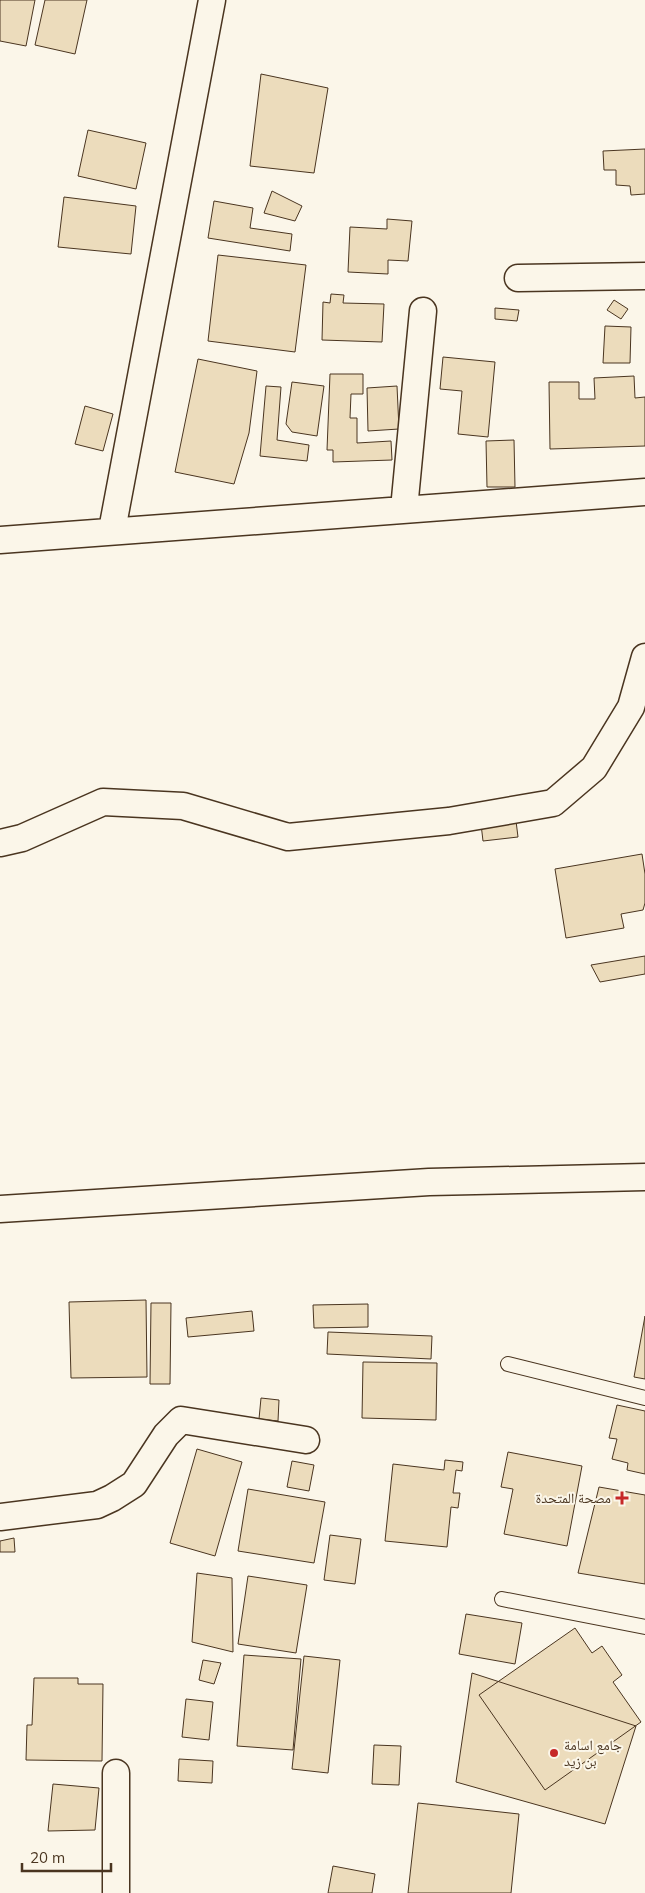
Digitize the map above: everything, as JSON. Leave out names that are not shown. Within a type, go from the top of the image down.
[{"type":"street","points":[[112,530],[212,0]]},
{"type":"street","points":[[518,278],[645,276]]},
{"type":"street","points":[[404,509],[423,311]]},
{"type":"street","points":[[0,540],[112,530],[645,492]]},
{"type":"street","points":[[0,843],[22,838],[104,802],[183,806],[288,837],[449,820],[553,803],[594,768],[631,707],[645,656]]},
{"type":"street","points":[[0,1209],[429,1182],[645,1177]]},
{"type":"street","points":[[0,1517],[97,1505],[112,1498],[134,1484],[166,1435],[181,1420],[306,1440]]},
{"type":"street","points":[[116,1773],[116,1893]]},
{"type":"lane","points":[[508,1364],[645,1398]]},
{"type":"lane","points":[[502,1599],[645,1627]]},
{"type":"building","points":[[0,0],[35,0],[26,46],[0,41]]},
{"type":"building","points":[[45,0],[87,0],[75,54],[35,45]]},
{"type":"building","points":[[261,74],[328,88],[314,173],[250,166]]},
{"type":"building","points":[[88,130],[146,143],[136,189],[78,176]]},
{"type":"building","points":[[645,149],[645,194],[631,195],[630,186],[616,185],[616,170],[604,170],[603,151]]},
{"type":"building","points":[[272,191],[302,206],[295,221],[264,213]]},
{"type":"building","points":[[64,197],[136,206],[131,254],[58,247]]},
{"type":"building","points":[[214,201],[253,208],[250,228],[292,234],[290,251],[208,238]]},
{"type":"building","points":[[387,219],[412,221],[408,261],[388,260],[388,274],[348,272],[350,227],[387,229]]},
{"type":"building","points":[[218,255],[306,265],[295,352],[208,341]]},
{"type":"building","points":[[331,294],[344,295],[343,303],[384,304],[382,342],[322,340],[323,302],[330,303]]},
{"type":"building","points":[[614,300],[628,309],[621,319],[607,310]]},
{"type":"building","points":[[495,308],[519,310],[517,321],[495,319]]},
{"type":"building","points":[[605,326],[631,327],[630,363],[603,363]]},
{"type":"building","points":[[443,357],[495,362],[488,437],[458,434],[462,391],[440,389]]},
{"type":"building","points":[[198,359],[257,371],[249,433],[234,484],[175,472]]},
{"type":"building","points":[[330,374],[363,374],[363,394],[351,394],[350,418],[357,418],[357,443],[391,441],[392,460],[333,462],[333,450],[327,450]]},
{"type":"building","points":[[634,376],[635,398],[645,397],[645,446],[550,449],[549,382],[579,382],[579,399],[595,399],[594,378]]},
{"type":"building","points":[[292,382],[324,386],[317,436],[292,432],[286,424]]},
{"type":"building","points":[[266,386],[281,387],[277,440],[309,445],[307,461],[260,456]]},
{"type":"building","points":[[397,386],[399,429],[368,431],[367,388]]},
{"type":"building","points":[[85,406],[113,414],[103,451],[75,444]]},
{"type":"building","points":[[514,440],[515,487],[487,487],[486,441]]},
{"type":"building","points":[[516,821],[518,837],[483,841],[481,824]]},
{"type":"building","points":[[642,854],[645,874],[645,903],[643,910],[621,914],[624,928],[566,938],[555,869]]},
{"type":"building","points":[[645,956],[645,974],[600,982],[591,965]]},
{"type":"building","points":[[146,1300],[147,1377],[71,1378],[69,1302]]},
{"type":"building","points":[[151,1303],[171,1303],[170,1384],[150,1384]]},
{"type":"building","points":[[368,1304],[368,1327],[314,1328],[313,1305]]},
{"type":"building","points":[[252,1311],[254,1331],[188,1337],[186,1318]]},
{"type":"building","points":[[645,1316],[645,1379],[634,1377]]},
{"type":"building","points":[[328,1332],[432,1336],[431,1359],[327,1354]]},
{"type":"building","points":[[363,1362],[437,1363],[436,1420],[362,1418]]},
{"type":"building","points":[[261,1398],[279,1400],[278,1421],[259,1419]]},
{"type":"building","points":[[617,1405],[645,1411],[645,1474],[627,1470],[628,1463],[612,1459],[617,1439],[609,1438]]},
{"type":"building","points":[[197,1449],[242,1462],[215,1556],[170,1543]]},
{"type":"building","points":[[508,1452],[582,1466],[567,1546],[504,1534],[513,1489],[501,1487]]},
{"type":"building","points":[[445,1460],[463,1462],[462,1471],[456,1470],[453,1493],[460,1493],[458,1508],[451,1507],[447,1547],[385,1541],[393,1464],[444,1470]]},
{"type":"building","points":[[292,1461],[314,1465],[309,1491],[287,1487]]},
{"type":"building","points":[[599,1487],[645,1495],[645,1584],[578,1573]]},
{"type":"building","points":[[248,1489],[325,1502],[314,1563],[238,1551]]},
{"type":"building","points":[[330,1535],[361,1539],[355,1584],[324,1580]]},
{"type":"building","points":[[14,1538],[15,1552],[0,1552],[0,1541]]},
{"type":"building","points":[[197,1573],[232,1578],[233,1652],[192,1642]]},
{"type":"building","points":[[248,1576],[307,1585],[296,1653],[238,1644]]},
{"type":"building","points":[[466,1614],[522,1623],[515,1664],[459,1654]]},
{"type":"building","points":[[575,1628],[592,1653],[602,1646],[622,1675],[613,1682],[641,1722],[545,1790],[479,1695]]},
{"type":"building","points":[[244,1655],[301,1659],[293,1750],[237,1746]]},
{"type":"building","points":[[304,1656],[340,1660],[328,1773],[292,1769]]},
{"type":"building","points":[[203,1660],[221,1663],[214,1684],[199,1680]]},
{"type":"building","points":[[472,1673],[636,1726],[605,1824],[456,1782]]},
{"type":"building","points":[[34,1678],[78,1678],[78,1684],[103,1684],[102,1761],[26,1760],[27,1725],[32,1725]]},
{"type":"building","points":[[186,1699],[213,1702],[209,1740],[182,1737]]},
{"type":"building","points":[[374,1745],[401,1746],[399,1785],[372,1784]]},
{"type":"building","points":[[179,1759],[213,1761],[212,1783],[178,1781]]},
{"type":"building","points":[[53,1784],[99,1788],[95,1830],[48,1831]]},
{"type":"building","points":[[418,1803],[519,1814],[511,1893],[408,1893]]},
{"type":"building","points":[[333,1866],[375,1874],[372,1893],[328,1893]]},
{"type":"place","name":"مصحة المتحدة","points":[[622,1498]]},
{"type":"place","name":"جامع اسامة بن زيد","points":[[554,1753]]}]
